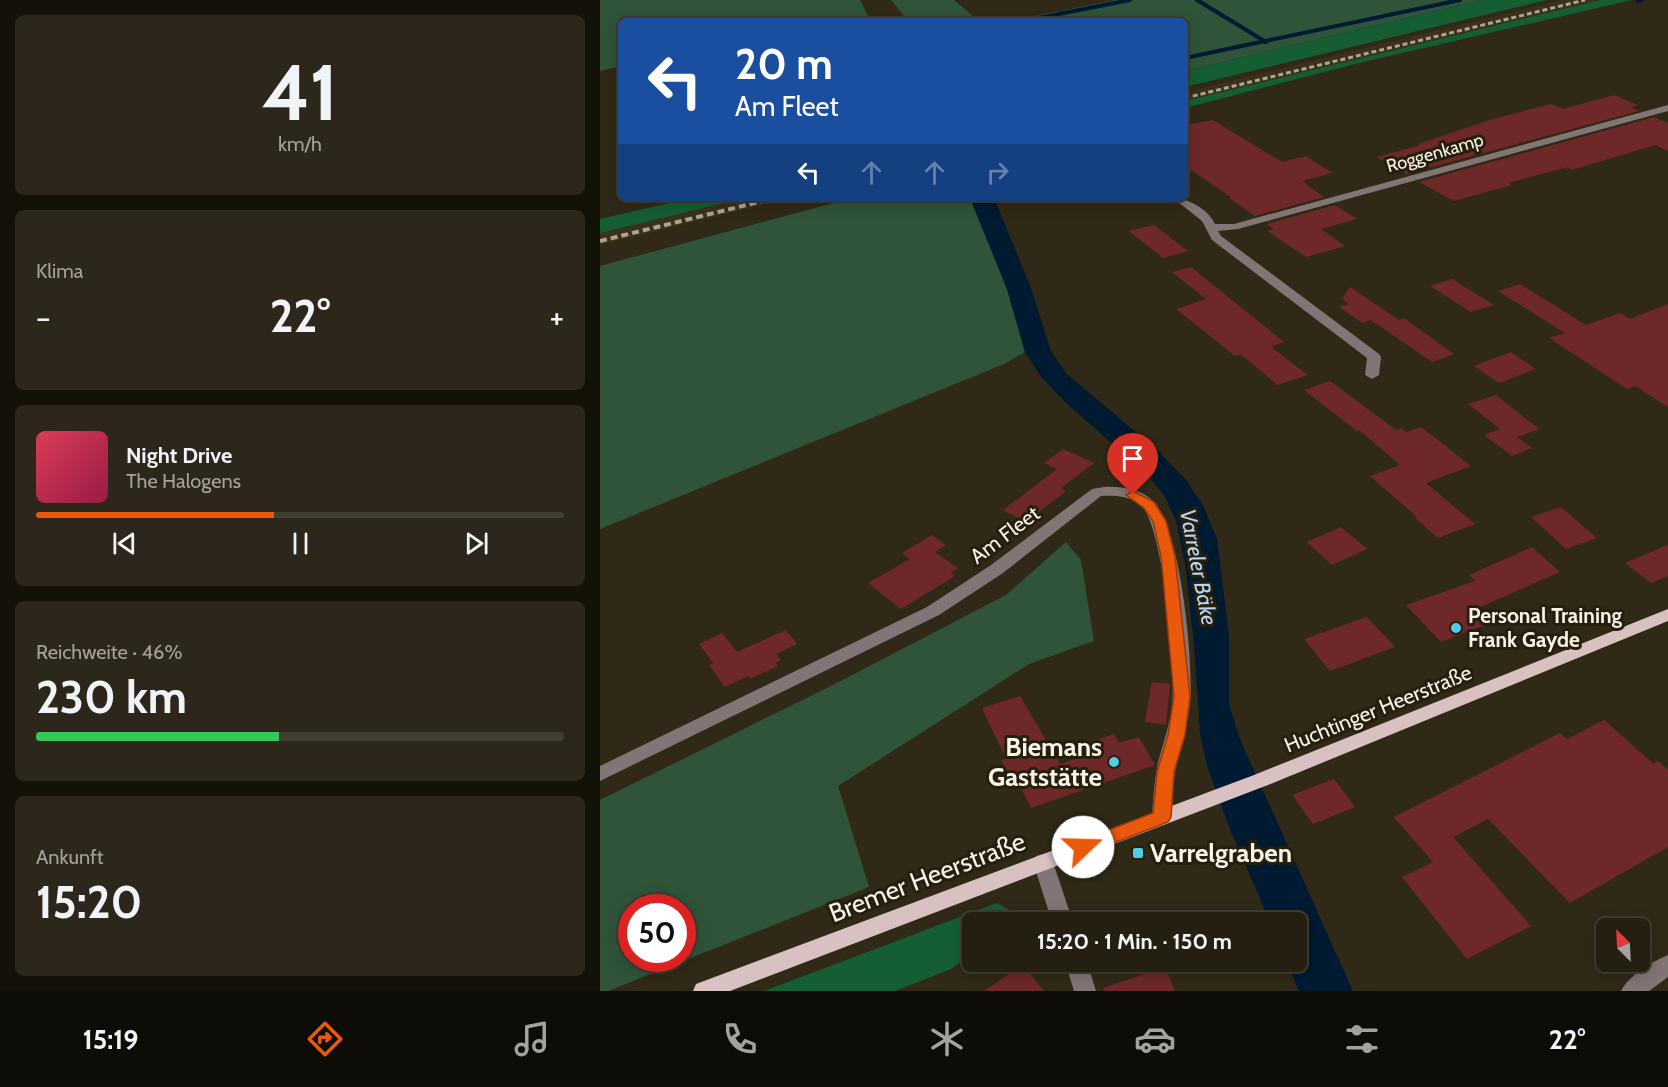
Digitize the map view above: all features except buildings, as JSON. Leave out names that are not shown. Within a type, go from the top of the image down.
[{"type":"main road","name":"Huchtinger Heerstraße","points":[[1266,778],[1668,615]]},
{"type":"main road","name":"Bremer Heerstraße","points":[[704,991],[1266,778]]},
{"type":"street","name":"Roggenkamp","points":[[1211,228],[1234,227],[1668,108]]},
{"type":"street","points":[[1182,201],[1206,219],[1216,238],[1374,357],[1372,375]]},
{"type":"street","name":"Am Fleet","points":[[600,774],[933,611],[989,576],[1098,492],[1113,489],[1133,495],[1149,505],[1160,521],[1168,556],[1182,696],[1177,735],[1166,772],[1162,817]]},
{"type":"street","points":[[1043,862],[1060,912]]},
{"type":"street","points":[[1632,991],[1668,966]]},
{"type":"street","points":[[1079,972],[1085,991]]},
{"type":"shaded area","points":[[1562,0],[1600,0],[1188,100],[1188,91]]},
{"type":"shaded area","points":[[733,201],[779,201],[600,245],[600,233]]},
{"type":"green space","points":[[600,0],[860,0],[869,18],[618,18],[618,67],[600,71]]},
{"type":"green space","points":[[891,0],[954,0],[975,18],[906,18]]},
{"type":"green space","points":[[1116,0],[1482,0],[1188,70],[1188,18],[1023,18]]},
{"type":"green space","points":[[1482,0],[1547,0],[1188,86],[1188,70]]},
{"type":"green space","points":[[1600,0],[1632,0],[1359,63],[1188,107],[1188,100]]},
{"type":"green space","points":[[679,201],[733,201],[600,233],[600,219]]},
{"type":"green space","points":[[841,201],[971,201],[1007,289],[1025,352],[1004,364],[600,529],[600,266]]},
{"type":"green space","points":[[1066,542],[1081,560],[1094,641],[1029,664],[838,786],[869,887],[696,956],[696,894],[618,894],[618,972],[656,972],[608,991],[600,991],[600,800],[835,684],[1006,595]]},
{"type":"green space","points":[[997,903],[1013,912],[973,912]]},
{"type":"green space","points":[[962,916],[962,961],[951,969],[895,991],[764,991]]},
{"type":"water","name":"Varreler Bäke","points":[[971,201],[995,201],[1031,288],[1051,351],[1067,374],[1157,450],[1186,480],[1203,505],[1217,539],[1229,636],[1229,704],[1239,737],[1353,991],[1299,991],[1290,972],[1307,972],[1307,912],[1266,912],[1229,827],[1207,766],[1200,734],[1194,644],[1185,564],[1176,521],[1164,495],[1145,472],[1068,405],[1041,377],[1025,352],[1007,289]]},
{"type":"waterway","points":[[1038,18],[1130,0]]},
{"type":"waterway","points":[[1197,0],[1265,41]]},
{"type":"waterway","points":[[1265,41],[1460,0]]},
{"type":"waterway","points":[[1638,1],[1642,0]]},
{"type":"waterway","points":[[1188,57],[1265,41]]},
{"type":"railway","points":[[1188,97],[1585,0]]},
{"type":"railway","points":[[600,241],[763,201]]},
{"type":"place","name":"Personal Training Frank Gayde","points":[[1456,628]]},
{"type":"place","name":"Biemans Gaststätte","points":[[1114,762]]},
{"type":"place","name":"Varrelgraben","points":[[1138,853]]},
{"type":"route","points":[[1083,847],[1162,817],[1166,772],[1177,735],[1182,696],[1177,626],[1168,556],[1160,521],[1149,505],[1133,495]]}]
